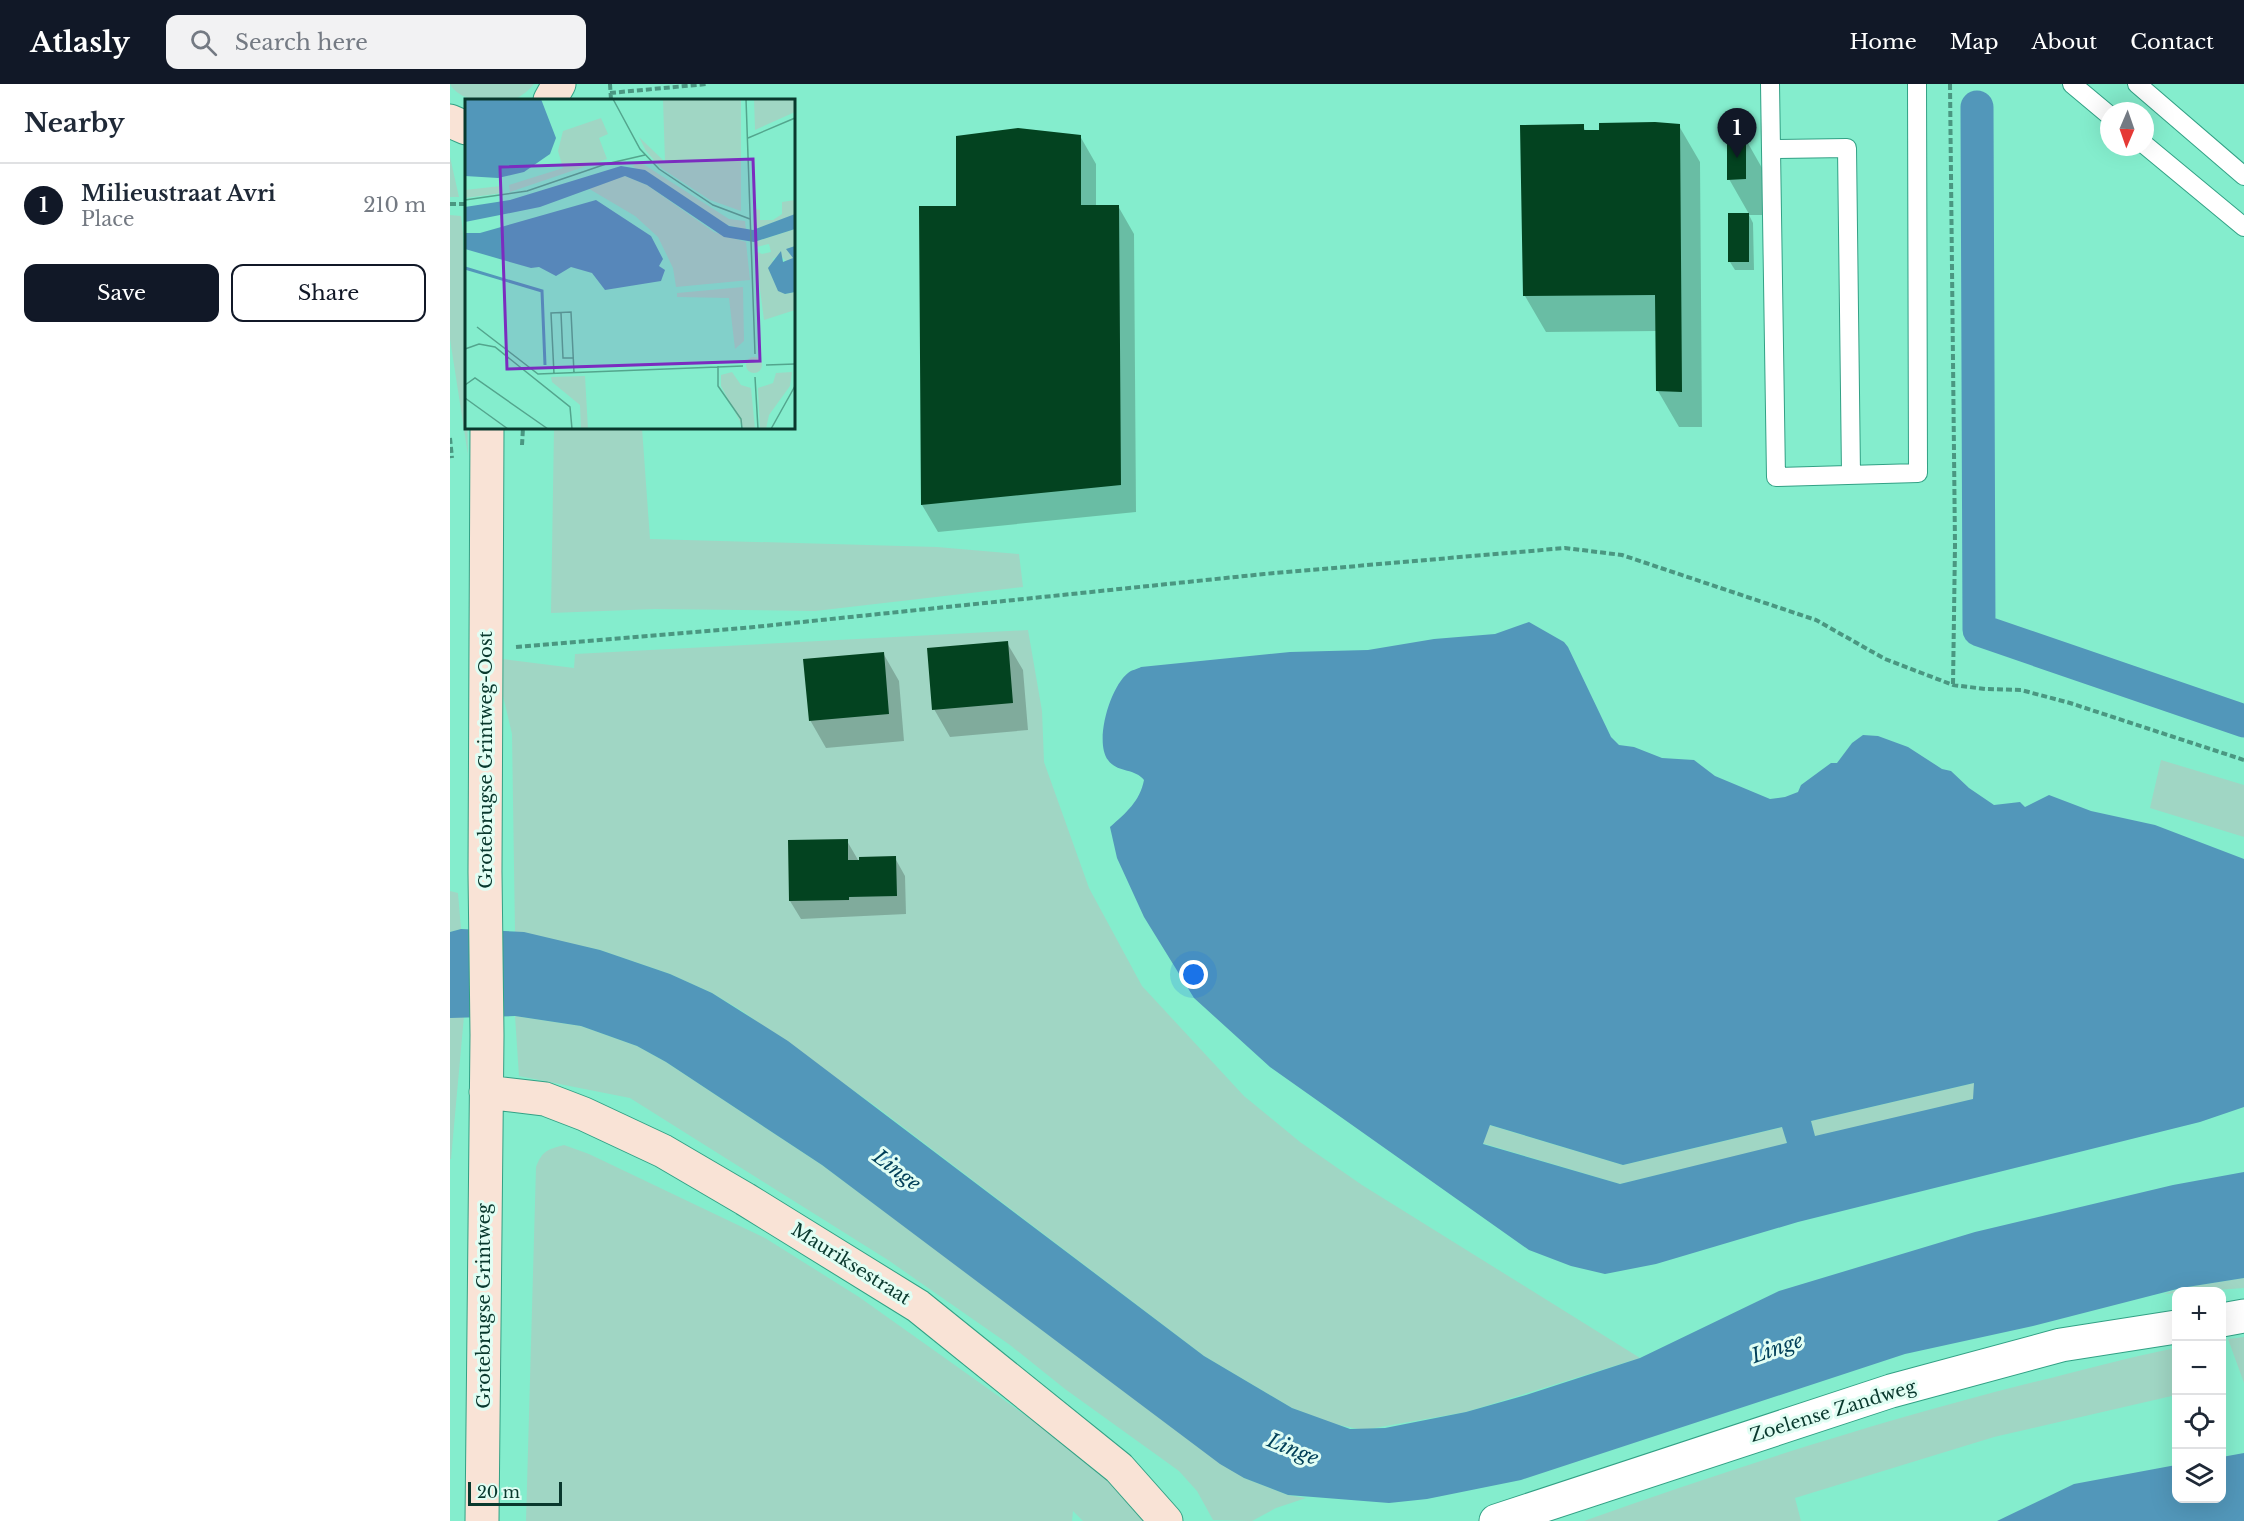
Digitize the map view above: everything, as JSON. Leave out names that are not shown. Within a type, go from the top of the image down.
[{"type":"street","points":[[551,99],[559,84]]},
{"type":"street","points":[[450,121],[465,128]]},
{"type":"street","name":"Grotebrugse Grintweg-Oost","points":[[486,1092],[488,429]]},
{"type":"street","name":"Grotebrugse Grintweg","points":[[482,1521],[486,1092]]},
{"type":"street","name":"Mauriksestraat","points":[[486,1092],[545,1099],[584,1114],[663,1151],[918,1306],[1119,1468],[1166,1521]]},
{"type":"street","points":[[2226,1319],[2244,1316]]},
{"type":"street","name":"Zoelense Zandweg","points":[[1496,1521],[1891,1391],[2061,1345],[2172,1328]]},
{"type":"lane","points":[[1770,84],[1776,477],[1918,473],[1917,84]]},
{"type":"lane","points":[[2072,84],[2100,107]]},
{"type":"lane","points":[[2137,84],[2244,176]]},
{"type":"lane","points":[[1771,149],[1847,148],[1851,474]]},
{"type":"lane","points":[[2154,152],[2244,227]]},
{"type":"path","points":[[610,84],[611,99]]},
{"type":"path","points":[[610,93],[707,84]]},
{"type":"path","points":[[1950,84],[1955,545],[1953,685]]},
{"type":"path","points":[[522,451],[523,429]]},
{"type":"path","points":[[514,635],[513,647],[754,627],[1264,574],[1565,548],[1622,555],[1816,620],[1885,659],[1953,685],[2030,692],[2244,760]]},
{"type":"shaded area","points":[[450,84],[534,84],[525,93],[513,99],[470,99]]},
{"type":"shaded area","points":[[450,157],[459,197],[450,197]]},
{"type":"shaded area","points":[[450,215],[461,216],[463,233],[465,429],[467,429],[468,455],[450,339]]},
{"type":"shaded area","points":[[554,429],[642,429],[650,539],[937,547],[1019,554],[1023,587],[815,611],[655,609],[551,613]]},
{"type":"shaded area","points":[[1028,630],[1042,711],[1044,762],[1089,888],[1142,986],[1244,1096],[1300,1142],[1362,1185],[1640,1358],[1466,1412],[1363,1430],[1334,1424],[1292,1408],[1204,1356],[878,1108],[742,1011],[712,993],[670,974],[600,950],[515,932],[512,734],[503,696],[502,659],[574,668],[575,654]]},
{"type":"shaded area","points":[[2161,760],[2244,785],[2244,837],[2150,808]]},
{"type":"shaded area","points":[[450,891],[458,893],[461,929],[450,932]]},
{"type":"shaded area","points":[[464,1016],[451,1159],[450,1159],[450,1018]]},
{"type":"shaded area","points":[[515,1016],[581,1026],[637,1046],[666,1062],[822,1165],[1244,1478],[1288,1495],[1306,1498],[1276,1508],[1252,1521],[1213,1520],[1197,1491],[1179,1471],[1065,1389],[1010,1345],[888,1260],[630,1098],[519,1076]]},
{"type":"shaded area","points":[[1974,1083],[1974,1099],[1815,1137],[1811,1121]]},
{"type":"shaded area","points":[[1489,1125],[1623,1165],[1783,1127],[1787,1144],[1620,1184],[1482,1143]]},
{"type":"shaded area","points":[[564,1145],[589,1154],[765,1238],[859,1297],[1046,1430],[1102,1475],[1147,1521],[1083,1521],[1073,1511],[1072,1521],[526,1521],[536,1167],[546,1152]]},
{"type":"shaded area","points":[[2244,1278],[2244,1288],[2187,1287]]},
{"type":"shaded area","points":[[2244,1337],[2244,1383],[2228,1339]]},
{"type":"shaded area","points":[[2172,1349],[2172,1396],[1994,1437],[1795,1498],[1801,1521],[1584,1521],[1859,1430]]},
{"type":"water","points":[[1529,622],[1564,642],[1611,737],[1619,745],[1634,747],[1662,758],[1694,760],[1715,776],[1770,799],[1798,792],[1801,785],[1831,763],[1837,763],[1852,743],[1863,735],[1878,736],[1908,747],[1942,769],[1951,771],[1969,788],[1994,805],[2020,802],[2025,807],[2049,795],[2091,811],[2155,825],[2244,859],[2244,1107],[2200,1122],[1798,1222],[1656,1264],[1605,1274],[1571,1266],[1529,1250],[1270,1067],[1194,998],[1144,917],[1117,858],[1110,827],[1127,812],[1136,800],[1144,780],[1112,764],[1104,752],[1103,741],[1106,715],[1115,690],[1128,673],[1141,667],[1290,652],[1368,650],[1434,639],[1495,634]],"holes":[[[1974,1083],[1973,1099],[1815,1136],[1811,1121]],[[1490,1125],[1623,1165],[1782,1127],[1787,1143],[1620,1184],[1483,1144]]]},
{"type":"water","name":"Linge","points":[[461,929],[524,932],[600,950],[670,974],[712,993],[788,1041],[1204,1356],[1292,1408],[1350,1429],[1385,1428],[1466,1412],[1526,1395],[1640,1358],[1779,1291],[1975,1232],[2173,1185],[2244,1172],[2244,1278],[2187,1287],[2172,1287],[2172,1290],[2033,1326],[1905,1354],[1521,1480],[1427,1499],[1389,1503],[1288,1495],[1244,1478],[1220,1464],[822,1165],[666,1062],[637,1046],[581,1026],[515,1016],[450,1018],[450,932]]},
{"type":"water","points":[[2244,1453],[2244,1521],[1997,1521],[2074,1484],[2172,1466],[2172,1503],[2226,1503],[2226,1456]]},
{"type":"building","points":[[1599,123],[1680,124],[1682,392],[1656,391],[1655,295],[1523,296],[1520,125],[1584,124],[1584,130],[1599,130]]},
{"type":"building","points":[[1018,128],[1081,135],[1081,205],[1119,205],[1121,485],[921,505],[919,206],[956,206],[956,136]]},
{"type":"building","points":[[1727,137],[1746,137],[1746,179],[1727,180]]},
{"type":"building","points":[[1728,213],[1749,213],[1749,262],[1728,262]]},
{"type":"building","points":[[1008,641],[1013,703],[932,710],[927,648]]},
{"type":"building","points":[[884,652],[889,714],[809,721],[803,659]]},
{"type":"building","points":[[848,839],[848,860],[859,860],[859,857],[896,856],[897,896],[789,901],[788,840]]},
{"type":"waterway","points":[[1977,107],[1979,630],[2244,721]]},
{"type":"place","name":"Milieustraat Avri","points":[[1737,158]]}]
